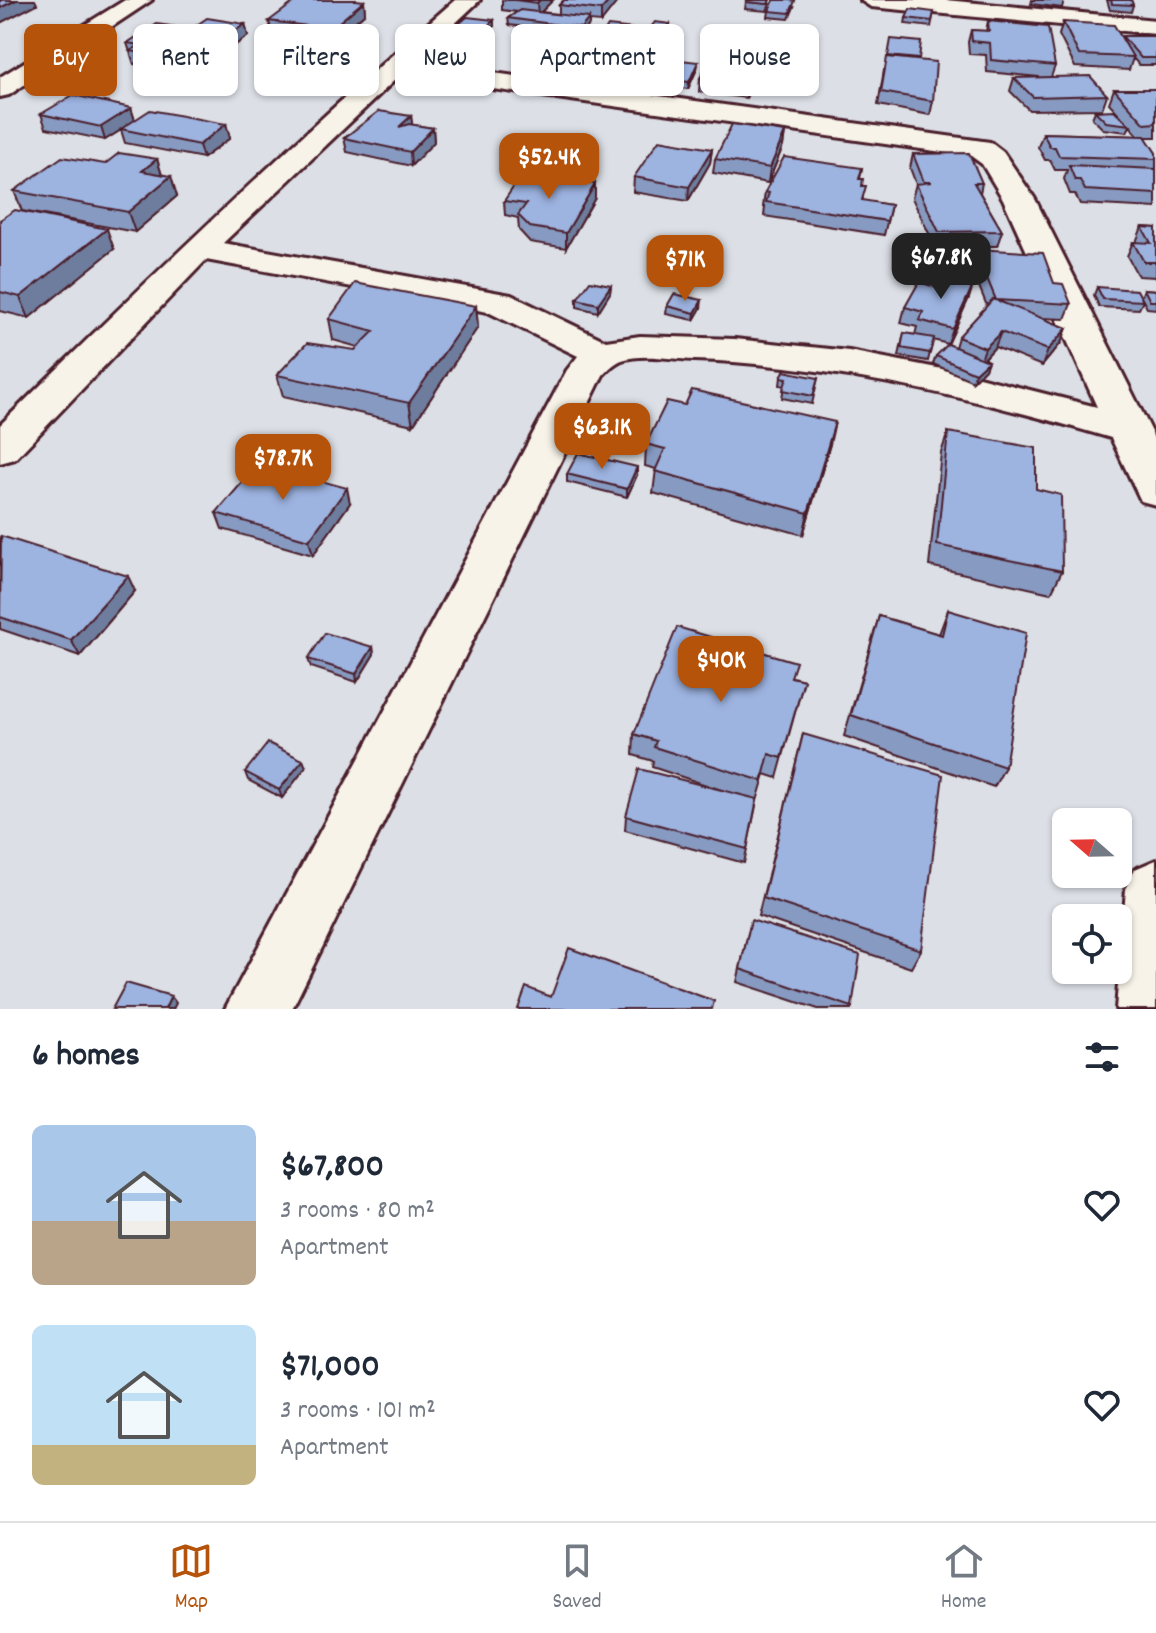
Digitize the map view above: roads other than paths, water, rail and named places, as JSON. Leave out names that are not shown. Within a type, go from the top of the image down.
[{"type":"street","points":[[0,89],[141,0]]},
{"type":"street","points":[[0,449],[198,249],[469,0]]},
{"type":"street","points":[[871,0],[1156,27]]},
{"type":"street","points":[[393,67],[980,148],[993,158],[1019,199],[1131,430],[1156,490]]},
{"type":"street","points":[[198,249],[498,303],[604,354]]},
{"type":"street","points":[[258,1009],[586,370],[604,354],[631,347],[737,348],[863,366],[957,383],[1131,430]]},
{"type":"street","points":[[1149,1009],[1156,889]]}]
